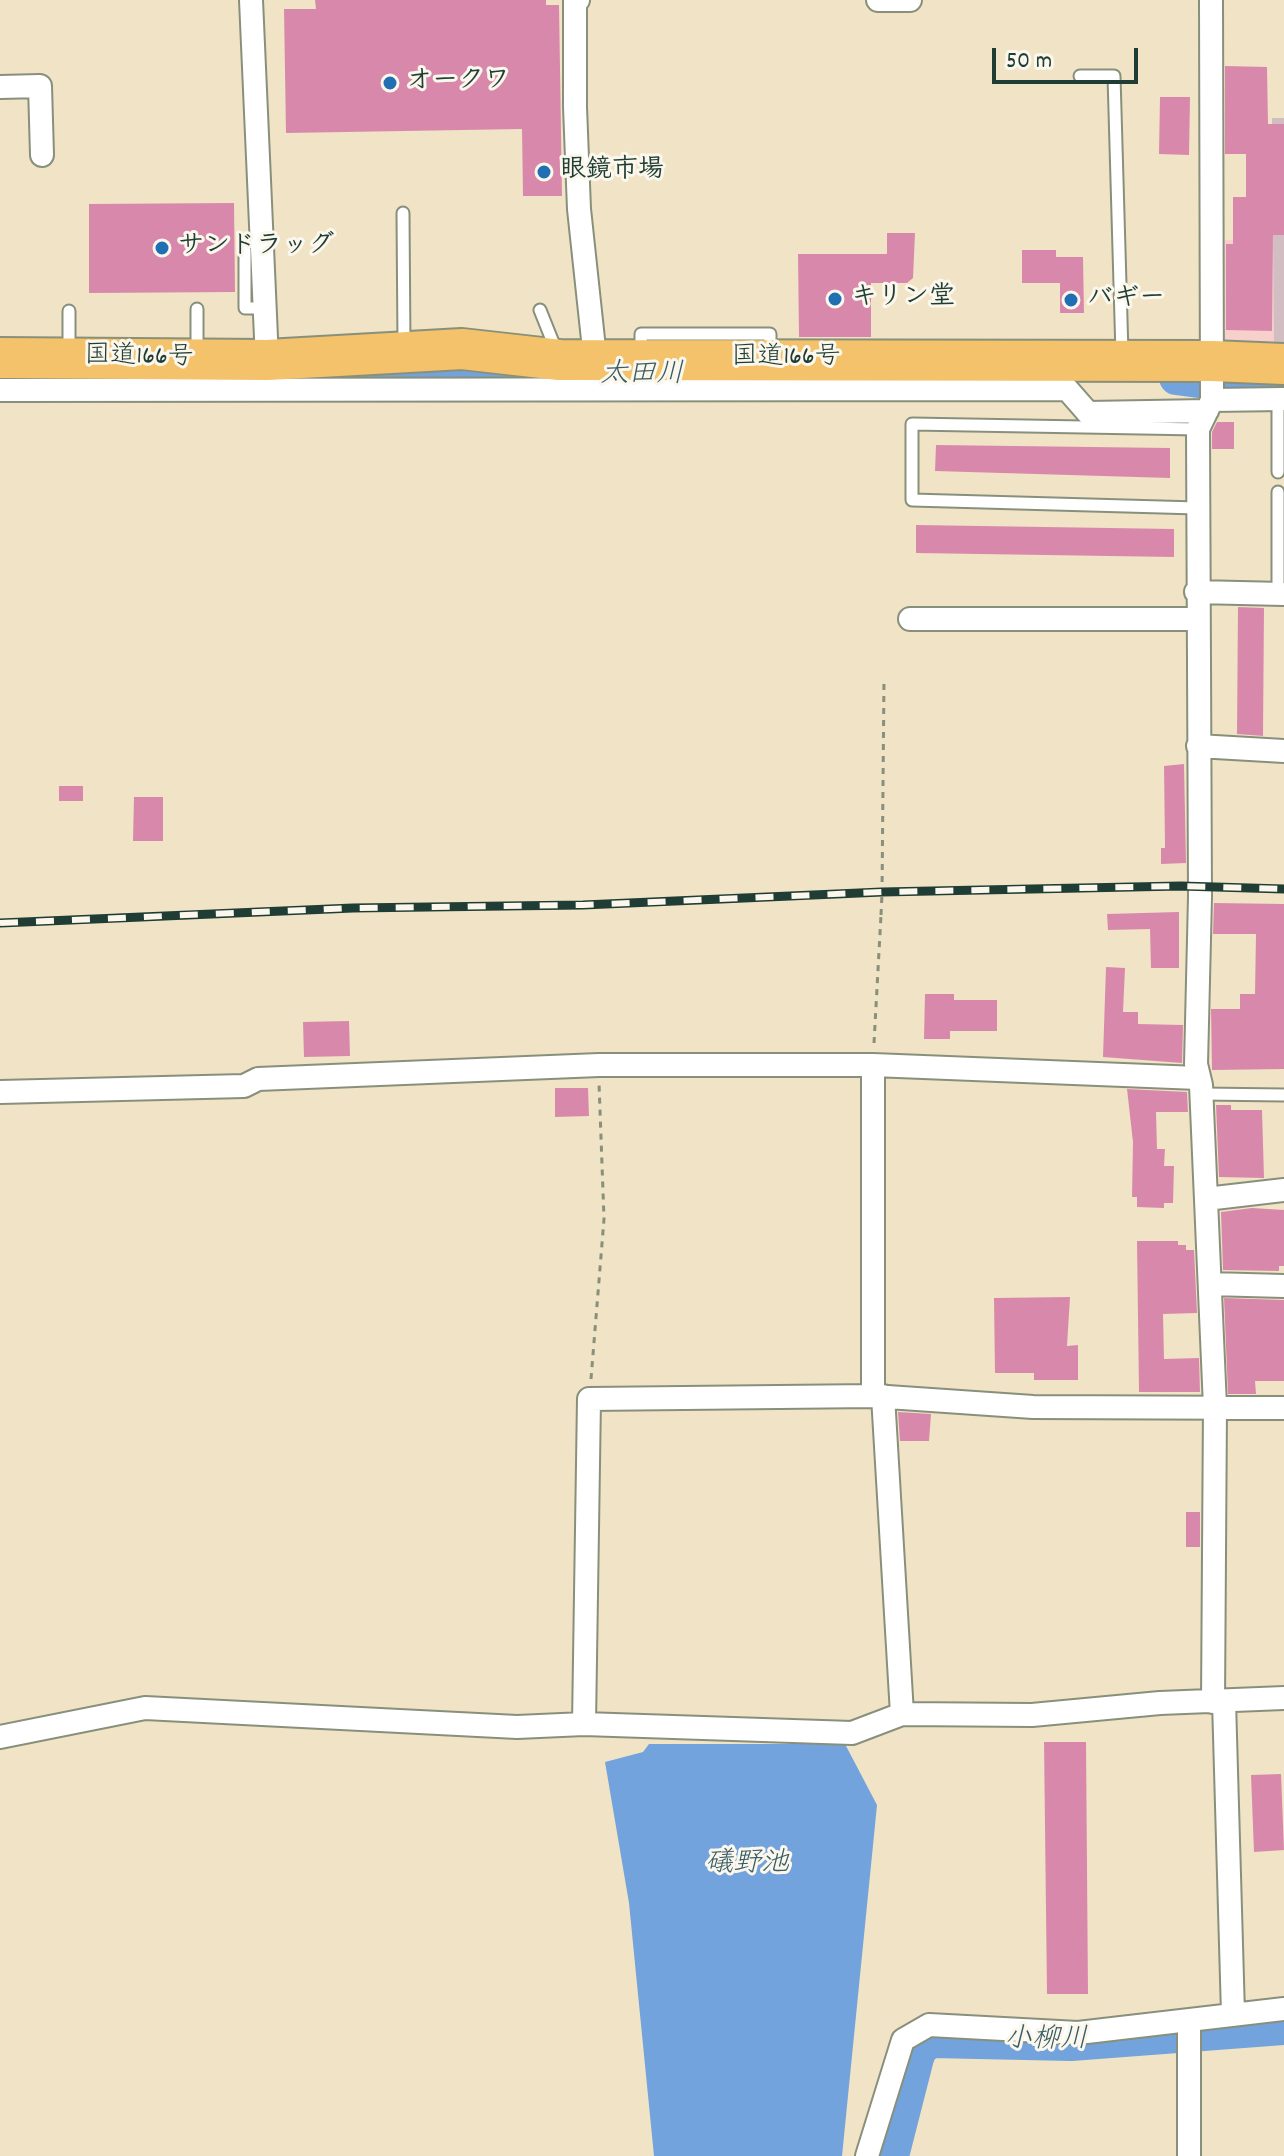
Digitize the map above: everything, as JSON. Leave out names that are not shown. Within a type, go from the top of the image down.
[{"type":"highway","name":"国道166号","points":[[0,358],[267,360],[462,349],[578,359],[641,359],[770,346],[1122,360],[1209,394],[1282,388]]},
{"type":"street","points":[[251,0],[267,360]]},
{"type":"street","points":[[578,0],[575,2],[575,107],[579,209],[578,359]]},
{"type":"street","points":[[878,0],[906,0]]},
{"type":"street","points":[[1211,0],[1209,394],[1197,508],[1196,592],[1200,1086],[1215,1407],[1218,1702],[1233,2014]]},
{"type":"street","points":[[0,87],[40,86],[42,155]]},
{"type":"street","points":[[0,390],[1067,389],[1088,413],[1209,394]]},
{"type":"street","points":[[1196,592],[1281,594]]},
{"type":"street","points":[[910,619],[1197,619]]},
{"type":"street","points":[[1198,746],[1284,751]]},
{"type":"street","points":[[0,1092],[244,1086],[258,1079],[599,1065],[873,1065],[1200,1086]]},
{"type":"street","points":[[873,1065],[878,1396],[902,1714]]},
{"type":"street","points":[[1206,1199],[1284,1190]]},
{"type":"street","points":[[1210,1284],[1284,1286]]},
{"type":"street","points":[[584,1724],[589,1399],[878,1396],[1033,1407],[1284,1408]]},
{"type":"street","points":[[0,1737],[145,1708],[517,1727],[584,1724],[852,1733],[902,1714],[1032,1715],[1284,1698]]},
{"type":"street","points":[[867,2156],[903,2040],[929,2025],[1078,2033],[1284,2009]]},
{"type":"street","points":[[1189,2021],[1189,2156]]},
{"type":"lane","points":[[1080,76],[1114,76],[1122,360]]},
{"type":"lane","points":[[403,213],[404,351]]},
{"type":"lane","points":[[245,250],[245,308],[267,308]]},
{"type":"lane","points":[[197,309],[197,360]]},
{"type":"lane","points":[[540,310],[578,359]]},
{"type":"lane","points":[[69,311],[69,358]]},
{"type":"lane","points":[[1278,472],[1282,388]]},
{"type":"lane","points":[[1197,508],[912,500],[912,424],[1209,394]]},
{"type":"lane","points":[[1278,492],[1281,594]]},
{"type":"lane","points":[[1200,1086],[1284,1095]]},
{"type":"path","points":[[873,1065],[882,894],[884,678]]},
{"type":"path","points":[[589,1399],[604,1219],[599,1065]]},
{"type":"shaded area","points":[[1272,118],[1284,118],[1284,352],[1274,352]]},
{"type":"shaded area","points":[[1221,240],[1274,240],[1274,352],[1221,352]]},
{"type":"water","name":"礒野池","points":[[649,1744],[845,1744],[877,1805],[842,2156],[654,2156],[629,1903],[605,1762],[643,1752]]},
{"type":"building","points":[[315,0],[546,0],[546,5],[559,5],[562,196],[523,196],[522,129],[286,133],[284,9],[316,9]]},
{"type":"building","points":[[1225,66],[1267,67],[1268,124],[1284,124],[1284,235],[1273,235],[1272,331],[1226,330],[1226,244],[1233,244],[1233,197],[1246,197],[1246,154],[1225,154]]},
{"type":"building","points":[[1160,97],[1190,97],[1189,155],[1159,154]]},
{"type":"building","name":"サンドラッグ","points":[[234,203],[235,292],[89,293],[89,204]]},
{"type":"building","name":"キリン堂","points":[[887,233],[915,233],[913,278],[907,283],[871,283],[871,337],[799,337],[798,254],[887,254]]},
{"type":"building","points":[[1022,250],[1056,250],[1056,257],[1083,257],[1084,313],[1060,313],[1060,283],[1022,283]]},
{"type":"building","points":[[1217,422],[1234,422],[1234,449],[1212,449],[1212,432]]},
{"type":"building","points":[[936,445],[1170,448],[1170,478],[935,471]]},
{"type":"building","points":[[916,525],[1174,529],[1174,557],[916,553]]},
{"type":"building","points":[[1238,607],[1264,608],[1263,736],[1237,734]]},
{"type":"building","points":[[1184,764],[1186,863],[1161,864],[1161,848],[1165,848],[1164,766]]},
{"type":"building","points":[[59,786],[83,786],[83,801],[59,801]]},
{"type":"building","points":[[134,797],[163,797],[163,841],[133,841]]},
{"type":"building","points":[[1214,903],[1284,904],[1284,1069],[1212,1070],[1211,1009],[1240,1009],[1240,994],[1255,994],[1256,934],[1213,934]]},
{"type":"building","points":[[1179,912],[1179,968],[1151,968],[1150,929],[1108,930],[1107,914]]},
{"type":"building","points":[[1106,967],[1125,968],[1123,1012],[1138,1012],[1138,1024],[1183,1025],[1182,1063],[1103,1057]]},
{"type":"building","points":[[925,994],[954,994],[954,1000],[997,1000],[997,1031],[950,1031],[950,1039],[924,1039]]},
{"type":"building","points":[[349,1021],[350,1056],[304,1057],[303,1022]]},
{"type":"building","points":[[555,1088],[588,1088],[589,1116],[555,1117]]},
{"type":"building","points":[[1127,1089],[1187,1092],[1188,1112],[1156,1112],[1157,1149],[1165,1149],[1164,1166],[1174,1166],[1173,1203],[1164,1203],[1164,1208],[1137,1207],[1137,1197],[1132,1197],[1133,1142]]},
{"type":"building","points":[[1216,1105],[1231,1105],[1231,1110],[1262,1110],[1264,1178],[1219,1177]]},
{"type":"building","points":[[1252,1208],[1284,1210],[1284,1266],[1279,1266],[1279,1271],[1223,1270],[1221,1212]]},
{"type":"building","points":[[1137,1241],[1178,1241],[1178,1245],[1186,1245],[1186,1250],[1194,1250],[1197,1313],[1163,1314],[1164,1359],[1199,1358],[1200,1392],[1139,1392]]},
{"type":"building","points":[[1070,1297],[1067,1346],[1078,1345],[1078,1380],[1034,1380],[1034,1373],[995,1373],[994,1298]]},
{"type":"building","points":[[1224,1298],[1284,1300],[1284,1381],[1255,1381],[1256,1394],[1228,1394]]},
{"type":"building","points":[[898,1412],[931,1414],[929,1441],[900,1441]]},
{"type":"building","points":[[1186,1512],[1200,1512],[1200,1547],[1186,1547]]},
{"type":"building","points":[[1044,1742],[1086,1742],[1088,1994],[1047,1994]]},
{"type":"building","points":[[1281,1774],[1284,1850],[1254,1852],[1251,1775]]},
{"type":"waterway","name":"太田川","points":[[308,379],[580,377]]},
{"type":"waterway","name":"太田川","points":[[1176,378],[1243,387],[1284,386]]},
{"type":"waterway","name":"小柳川","points":[[892,2156],[917,2058],[921,2048],[932,2041],[1071,2044],[1284,2028]]},
{"type":"railway","points":[[0,923],[353,908],[583,905],[882,892],[1181,886],[1284,889]]},
{"type":"place","name":"オークワ","points":[[390,83]]},
{"type":"place","name":"眼鏡市場","points":[[544,172]]},
{"type":"place","name":"サンドラッグ","points":[[162,248]]},
{"type":"place","name":"キリン堂","points":[[835,299]]},
{"type":"place","name":"バギー","points":[[1071,300]]}]
